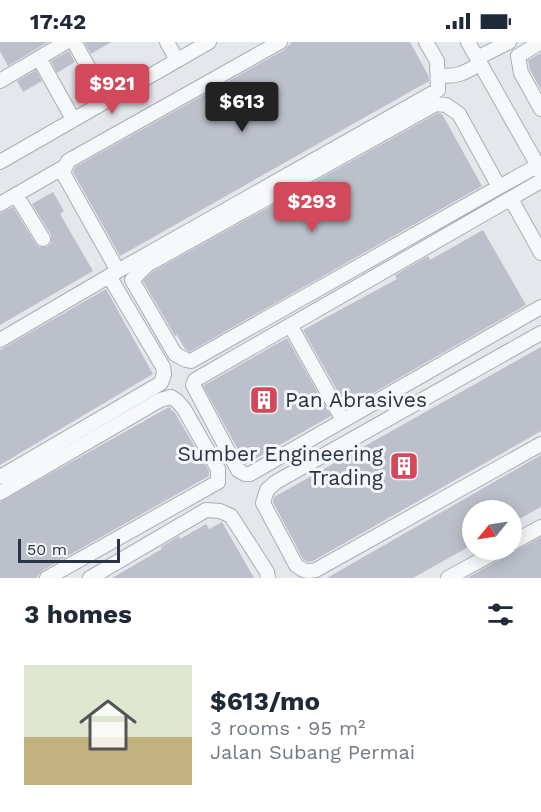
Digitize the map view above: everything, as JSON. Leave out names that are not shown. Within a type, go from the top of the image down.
[{"type":"street","points":[[0,81],[66,42]]},
{"type":"street","points":[[74,42],[107,100]]},
{"type":"street","points":[[167,42],[177,60]]},
{"type":"street","points":[[0,162],[209,42]]},
{"type":"street","points":[[0,477],[161,383],[164,374],[163,368],[63,173],[64,167],[68,161],[280,42]]},
{"type":"street","points":[[0,340],[438,90],[437,61],[426,42]]},
{"type":"street","points":[[468,42],[539,168],[499,187],[191,361],[175,354],[132,280],[147,265],[436,104],[446,105],[459,114],[499,187]]},
{"type":"street","points":[[439,75],[460,76],[509,42]]},
{"type":"street","points":[[541,42],[518,56],[521,73],[541,108]]},
{"type":"street","points":[[39,58],[73,120]]},
{"type":"street","points":[[0,204],[64,167]]},
{"type":"street","points":[[541,181],[194,382],[194,391],[238,470],[250,474],[541,307]]},
{"type":"street","points":[[16,195],[43,239]]},
{"type":"street","points":[[511,198],[541,253]]},
{"type":"street","points":[[290,325],[343,420]]},
{"type":"street","points":[[541,333],[276,482],[267,490],[263,503],[296,565],[309,572],[541,444]]},
{"type":"street","points":[[0,492],[160,400],[171,397],[184,409],[218,469],[218,482],[47,578]]},
{"type":"street","points":[[90,578],[206,510],[220,511],[231,516],[267,572],[268,578]]},
{"type":"street","points":[[522,537],[541,527]]},
{"type":"street","points":[[448,578],[481,560]]},
{"type":"building","points":[[0,42],[48,42],[8,66],[0,51]]},
{"type":"building","points":[[84,42],[111,42],[91,54]]},
{"type":"building","points":[[292,42],[410,42],[429,81],[120,256],[73,172],[75,167],[284,50]]},
{"type":"building","points":[[69,51],[75,62],[57,73],[51,61]]},
{"type":"building","points":[[541,53],[541,90],[530,70],[528,60]]},
{"type":"building","points":[[36,70],[42,81],[23,92],[17,81]]},
{"type":"building","points":[[438,113],[442,114],[482,186],[189,352],[185,349],[143,281],[152,272]]},
{"type":"building","points":[[53,192],[64,211],[60,214],[93,271],[0,325],[0,213],[13,207],[36,244],[39,247],[47,247],[51,243],[51,235],[32,204]]},
{"type":"building","points":[[483,230],[526,305],[347,408],[303,330],[397,279],[395,275],[428,256],[430,260]]},
{"type":"building","points":[[106,289],[153,374],[0,465],[0,350]]},
{"type":"building","name":"Pan Abrasives","points":[[287,338],[331,416],[246,464],[203,386]]},
{"type":"building","name":"Sumber Engineering Trading","points":[[541,347],[541,431],[313,561],[307,562],[303,559],[273,502],[274,497]]},
{"type":"building","points":[[169,407],[175,413],[209,471],[209,476],[43,570],[36,578],[0,578],[0,502]]},
{"type":"building","points":[[541,455],[541,507],[522,517],[522,500],[463,500]]},
{"type":"building","points":[[462,500],[462,551],[413,578],[327,578]]},
{"type":"building","points":[[222,522],[254,578],[112,578],[162,549],[161,547],[179,536],[180,539],[206,524],[209,529]]},
{"type":"building","points":[[541,537],[541,578],[467,578],[499,560],[522,560],[522,547]]},
{"type":"place","name":"Pan Abrasives","points":[[264,400]]},
{"type":"place","name":"Sumber Engineering Trading","points":[[404,466]]}]
